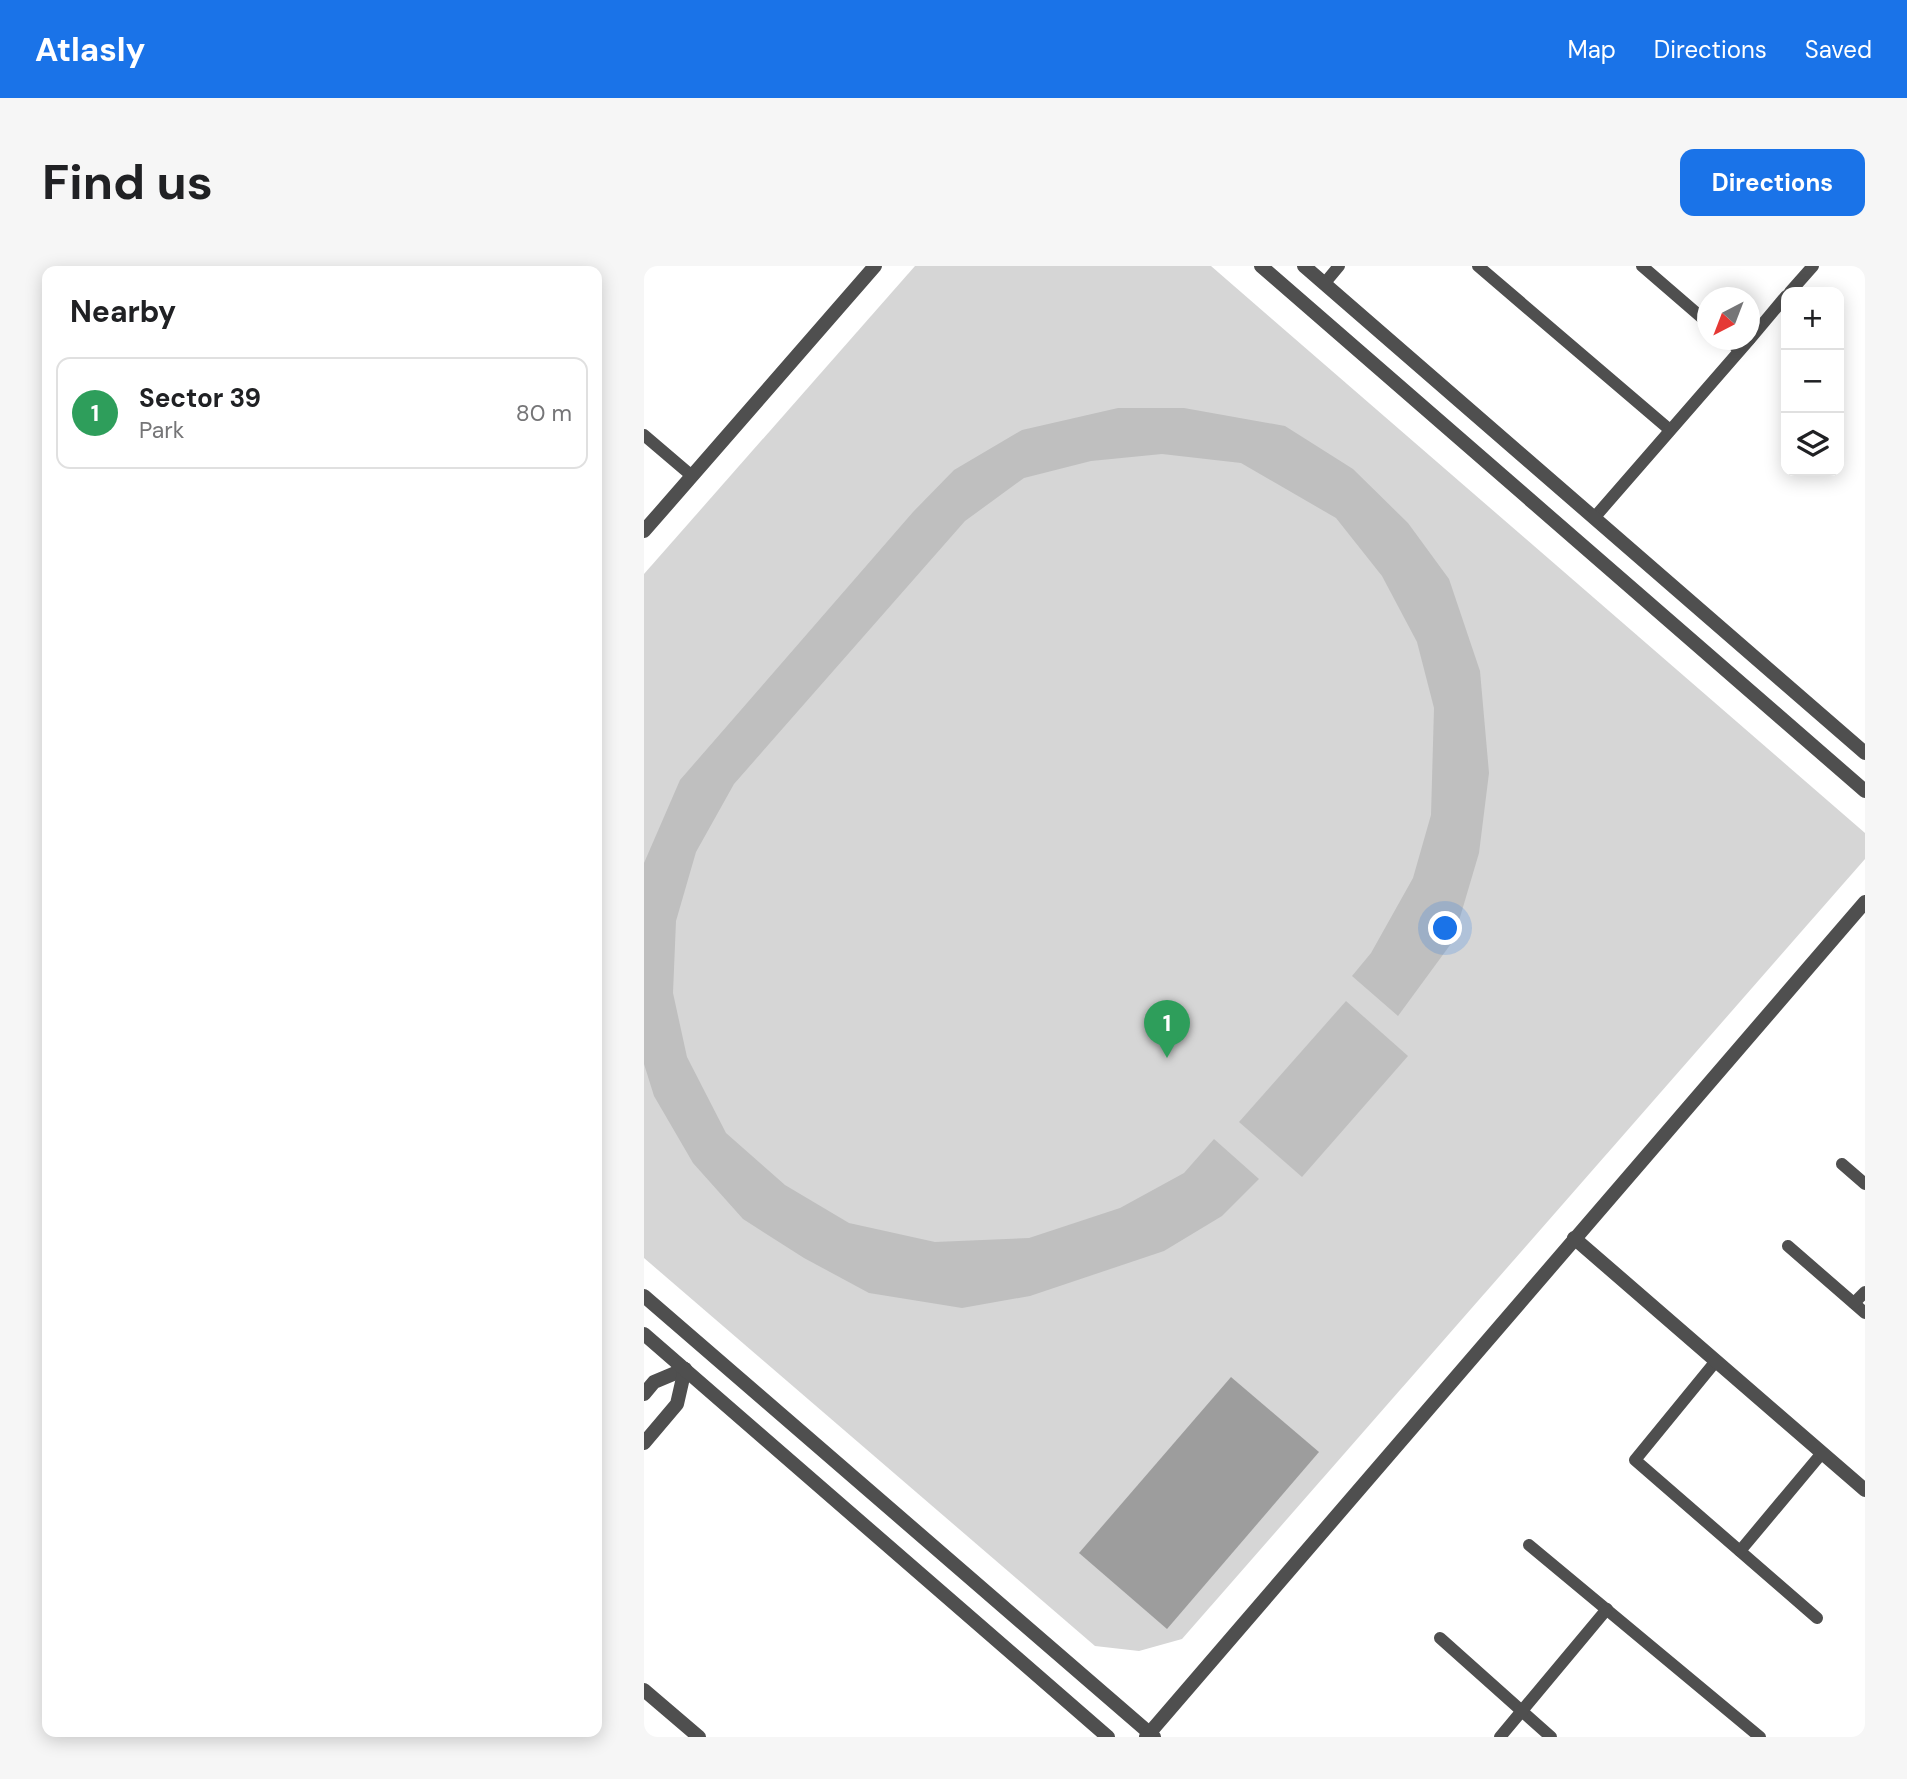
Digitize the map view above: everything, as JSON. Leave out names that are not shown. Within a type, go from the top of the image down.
[{"type":"street","points":[[644,531],[875,266]]},
{"type":"street","points":[[1261,266],[1865,791]]},
{"type":"street","points":[[1304,266],[1865,753]]},
{"type":"street","points":[[644,1296],[1150,1736],[1574,1238],[1865,902]]},
{"type":"street","points":[[1574,1238],[1865,1490]]},
{"type":"street","points":[[644,1334],[1108,1737]]},
{"type":"street","points":[[644,1394],[654,1382],[685,1369]]},
{"type":"street","points":[[644,1443],[677,1404],[685,1369]]},
{"type":"street","points":[[644,1690],[699,1737]]},
{"type":"lane","points":[[1324,284],[1339,266]]},
{"type":"lane","points":[[1478,266],[1670,430]]},
{"type":"lane","points":[[1642,266],[1697,314]]},
{"type":"lane","points":[[1794,287],[1810,267]]},
{"type":"lane","points":[[1760,326],[1781,302]]},
{"type":"lane","points":[[1594,518],[1740,350]]},
{"type":"lane","points":[[644,435],[692,476]]},
{"type":"lane","points":[[1842,1164],[1865,1184]]},
{"type":"lane","points":[[1788,1246],[1865,1313]]},
{"type":"lane","points":[[1854,1303],[1865,1292]]},
{"type":"lane","points":[[1716,1361],[1635,1460],[1817,1618]]},
{"type":"lane","points":[[1740,1552],[1822,1453]]},
{"type":"lane","points":[[1529,1545],[1760,1737]]},
{"type":"lane","points":[[1500,1737],[1607,1609]]},
{"type":"lane","points":[[1440,1638],[1551,1737]]},
{"type":"shaded area","points":[[915,266],[1211,266],[1865,833],[1865,859],[1182,1639],[1139,1651],[1095,1646],[644,1258],[644,574]]},
{"type":"shaded area","points":[[1231,1377],[1319,1452],[1167,1629],[1079,1553]]},
{"type":"building","points":[[1118,408],[1184,408],[1285,426],[1353,469],[1408,523],[1449,579],[1480,671],[1489,773],[1479,853],[1453,941],[1398,1016],[1352,976],[1371,953],[1413,878],[1431,815],[1434,708],[1417,642],[1382,576],[1336,518],[1241,463],[1162,454],[1091,461],[1024,478],[965,521],[734,784],[696,852],[676,921],[673,993],[687,1057],[726,1133],[785,1185],[849,1223],[935,1242],[1029,1238],[1120,1208],[1184,1173],[1214,1139],[1259,1179],[1222,1216],[1164,1251],[1030,1296],[962,1308],[869,1293],[804,1258],[743,1219],[693,1163],[654,1096],[644,1064],[644,863],[680,780],[913,512],[954,470],[1022,430]]},
{"type":"building","points":[[1346,1001],[1408,1056],[1302,1177],[1239,1122]]},
{"type":"place","name":"Sector 39","points":[[1167,1058]]}]
